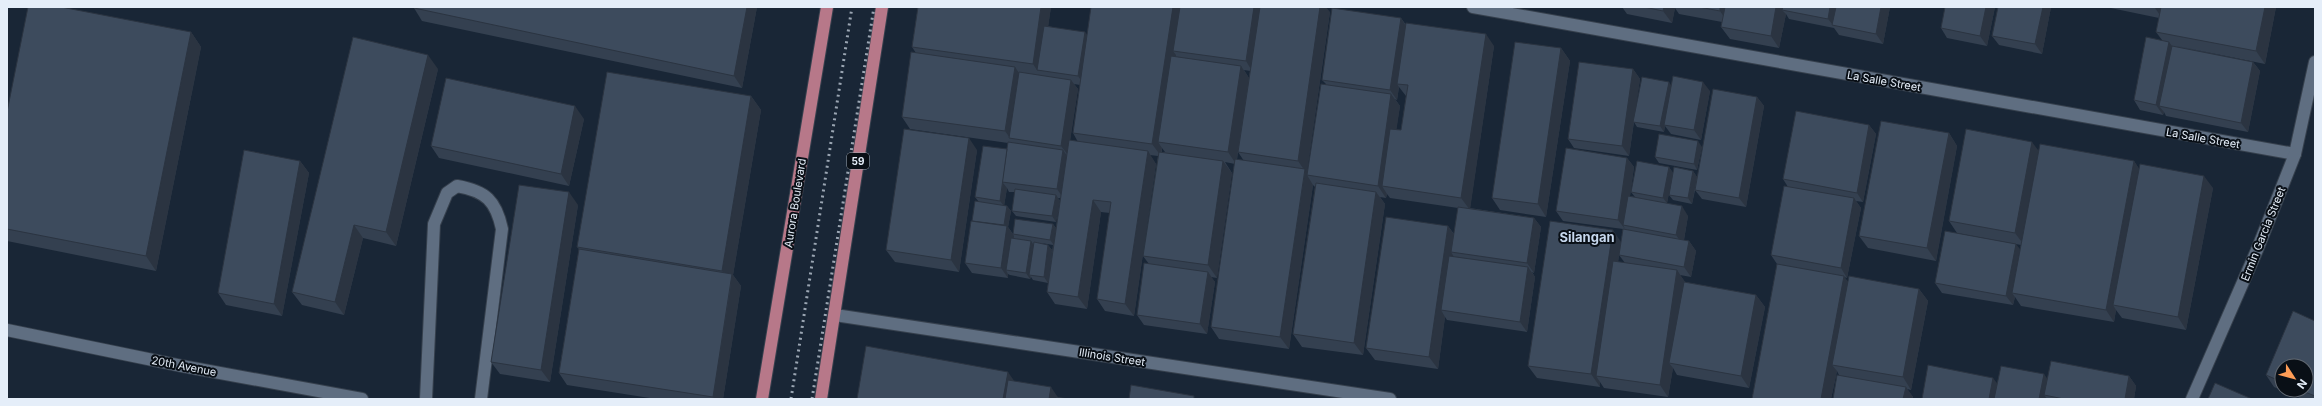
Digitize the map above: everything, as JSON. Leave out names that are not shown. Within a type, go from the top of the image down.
[{"type":"main road","name":"Aurora Boulevard","points":[[762,399],[827,7]]},
{"type":"main road","name":"59","points":[[821,399],[882,7]]},
{"type":"street","name":"La Salle Street","points":[[1473,7],[2295,154]]},
{"type":"street","name":"Ermin Garcia Street","points":[[2192,399],[2257,250],[2295,154],[2315,62]]},
{"type":"street","points":[[426,399],[434,224],[447,194],[457,186],[475,189],[492,202],[499,216],[502,229],[481,399]]},
{"type":"street","name":"Illinois Street","points":[[835,315],[1390,399]]},
{"type":"street","name":"20th Avenue","points":[[7,330],[182,366],[362,399]]},
{"type":"building","points":[[28,7],[61,7],[191,32],[146,256],[7,229],[7,112]]},
{"type":"building","points":[[414,7],[747,7],[734,76]]},
{"type":"building","points":[[918,7],[1041,7],[1033,64],[912,47]]},
{"type":"building","points":[[1091,7],[1173,7],[1152,144],[1073,133]]},
{"type":"building","points":[[1180,7],[1254,7],[1246,61],[1173,51]]},
{"type":"building","points":[[1260,7],[1320,7],[1298,161],[1238,152]]},
{"type":"building","points":[[1644,7],[1664,7],[1663,11]]},
{"type":"building","points":[[1699,7],[1720,7],[1720,11]]},
{"type":"building","points":[[1725,7],[1776,7],[1771,36],[1721,27]]},
{"type":"building","points":[[1783,7],[1830,7],[1828,19],[1782,10]]},
{"type":"building","points":[[1836,7],[1881,7],[1876,34],[1832,25]]},
{"type":"building","points":[[1945,7],[1986,7],[1980,36],[1941,28]]},
{"type":"building","points":[[1998,7],[2043,7],[2035,44],[1992,36]]},
{"type":"building","points":[[2161,7],[2265,7],[2256,51],[2156,32]]},
{"type":"building","points":[[1332,8],[1401,18],[1390,90],[1322,80]]},
{"type":"building","points":[[1406,23],[1486,34],[1461,198],[1382,186],[1390,129],[1401,130],[1408,85],[1397,84]]},
{"type":"building","points":[[1044,26],[1085,32],[1078,76],[1037,70]]},
{"type":"building","points":[[353,37],[428,55],[386,232],[354,225],[335,302],[292,292]]},
{"type":"building","points":[[2146,37],[2169,42],[2156,105],[2134,100]]},
{"type":"building","points":[[1515,42],[1561,48],[1538,204],[1492,198]]},
{"type":"building","points":[[2172,46],[2253,62],[2241,123],[2159,106]]},
{"type":"building","points":[[911,52],[1015,67],[1005,131],[902,117]]},
{"type":"building","points":[[1171,56],[1241,66],[1228,152],[1158,142]]},
{"type":"building","points":[[1579,62],[1633,69],[1622,146],[1568,139]]},
{"type":"building","points":[[607,72],[751,96],[722,271],[577,247]]},
{"type":"building","points":[[1019,72],[1071,80],[1061,146],[1009,138]]},
{"type":"building","points":[[1673,76],[1703,82],[1694,130],[1664,125]]},
{"type":"building","points":[[1642,77],[1669,82],[1660,126],[1633,122]]},
{"type":"building","points":[[446,78],[575,106],[561,174],[431,146]]},
{"type":"building","points":[[1321,84],[1391,94],[1378,186],[1307,175]]},
{"type":"building","points":[[1713,89],[1757,97],[1739,198],[1695,190]]},
{"type":"building","points":[[1796,111],[1869,125],[1857,193],[1783,179]]},
{"type":"building","points":[[1881,121],[1949,133],[1927,248],[1859,236]]},
{"type":"building","points":[[904,129],[969,138],[951,260],[886,250]]},
{"type":"building","points":[[1966,129],[2032,142],[2015,233],[1949,221]]},
{"type":"building","points":[[1659,134],[1698,141],[1694,164],[1655,157]]},
{"type":"building","points":[[1069,140],[1148,151],[1125,304],[1097,299],[1111,202],[1093,200],[1078,297],[1047,292]]},
{"type":"building","points":[[1008,142],[1063,150],[1057,189],[1002,182]]},
{"type":"building","points":[[2040,144],[2134,161],[2106,310],[2012,293]]},
{"type":"building","points":[[983,146],[1007,149],[1000,201],[975,197]]},
{"type":"building","points":[[1566,148],[1627,158],[1618,220],[1556,211]]},
{"type":"building","points":[[244,150],[300,161],[274,304],[218,293]]},
{"type":"building","points":[[1159,152],[1223,161],[1208,265],[1143,256]]},
{"type":"building","points":[[1235,159],[1305,169],[1280,337],[1211,327]]},
{"type":"building","points":[[1637,161],[1669,167],[1663,198],[1631,192]]},
{"type":"building","points":[[2140,164],[2204,176],[2178,317],[2113,305]]},
{"type":"building","points":[[1674,167],[1693,171],[1688,198],[1669,195]]},
{"type":"building","points":[[1316,183],[1376,192],[1354,343],[1293,334]]},
{"type":"building","points":[[519,185],[569,192],[541,370],[491,362]]},
{"type":"building","points":[[1784,186],[1854,198],[1841,268],[1771,255]]},
{"type":"building","points":[[1015,189],[1056,195],[1052,216],[1012,211]]},
{"type":"building","points":[[1628,196],[1682,206],[1676,235],[1623,225]]},
{"type":"building","points":[[975,201],[1007,206],[1004,225],[972,221]]},
{"type":"building","points":[[1458,207],[1534,218],[1527,263],[1451,252]]},
{"type":"building","points":[[1386,217],[1448,226],[1429,357],[1366,348]]},
{"type":"building","points":[[1015,219],[1053,224],[1050,240],[1013,234]]},
{"type":"building","points":[[971,221],[1007,226],[1001,268],[965,263]]},
{"type":"building","points":[[1550,221],[1613,230],[1591,374],[1528,366]]},
{"type":"building","points":[[1623,229],[1689,241],[1684,267],[1619,255]]},
{"type":"building","points":[[1945,231],[2016,244],[2006,296],[1935,283]]},
{"type":"building","points":[[1011,238],[1031,241],[1026,273],[1006,270]]},
{"type":"building","points":[[1034,242],[1048,245],[1044,277],[1029,275]]},
{"type":"building","points":[[579,249],[732,274],[713,397],[559,373]]},
{"type":"building","points":[[1449,256],[1528,267],[1520,322],[1441,310]]},
{"type":"building","points":[[1613,261],[1677,270],[1660,385],[1596,376]]},
{"type":"building","points":[[1144,263],[1208,272],[1200,324],[1137,315]]},
{"type":"building","points":[[1777,264],[1844,276],[1821,399],[1752,399]]},
{"type":"building","points":[[1849,276],[1919,289],[1903,377],[1832,365]]},
{"type":"building","points":[[1684,282],[1756,295],[1741,376],[1669,363]]},
{"type":"building","points":[[2293,311],[2315,321],[2315,396],[2314,358],[2274,358],[2274,378],[2266,375]]},
{"type":"building","points":[[866,346],[1008,372],[1003,399],[857,399]]},
{"type":"building","points":[[2051,361],[2129,376],[2125,399],[2064,399],[2044,395]]},
{"type":"building","points":[[1928,365],[1993,378],[1989,399],[1922,399]]},
{"type":"building","points":[[2001,366],[2044,374],[2039,399],[1994,399]]},
{"type":"building","points":[[1837,375],[1906,387],[1903,399],[1833,399]]},
{"type":"building","points":[[1008,380],[1051,387],[1049,399],[1005,399]]},
{"type":"building","points":[[2215,383],[2252,399],[2208,399]]},
{"type":"building","points":[[1131,385],[1194,396],[1194,399],[1129,399]]},
{"type":"building","points":[[1056,397],[1068,399],[1056,399]]},
{"type":"railway","points":[[791,399],[852,7]]},
{"type":"railway","points":[[812,399],[874,7]]},
{"type":"district","name":"Silangan","points":[[1587,237]]}]
